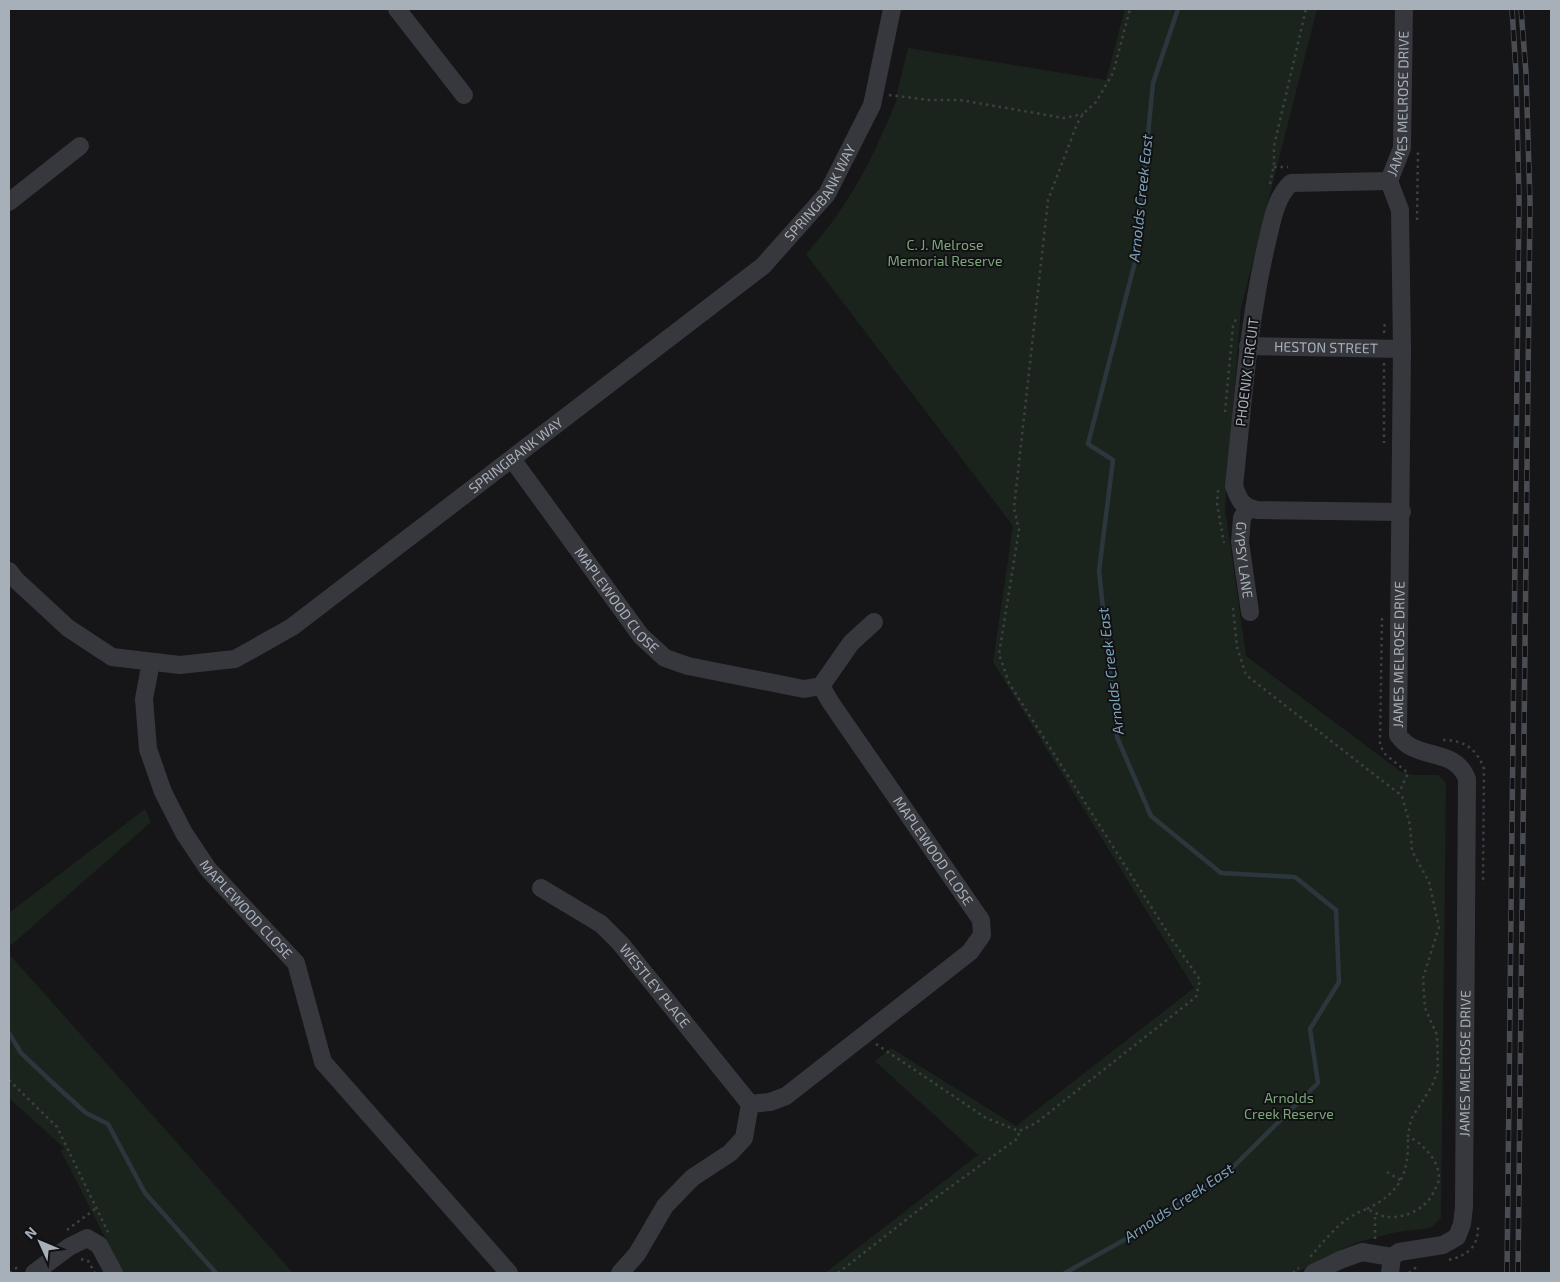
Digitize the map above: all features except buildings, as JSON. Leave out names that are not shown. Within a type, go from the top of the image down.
[{"type":"street","points":[[396,9],[464,95]]},
{"type":"street","name":"SPRINGBANK WAY","points":[[9,571],[15,579],[68,628],[112,657],[180,665],[235,659],[292,627],[763,266],[827,194],[872,105],[892,9]]},
{"type":"street","name":"JAMES MELROSE DRIVE","points":[[1391,1265],[1399,1252],[1443,1244],[1457,1238],[1462,1224],[1464,1207],[1467,779],[1463,770],[1457,764],[1449,759],[1414,750],[1404,743],[1398,735],[1402,512],[1400,210],[1389,181],[1402,148],[1404,9]]},
{"type":"street","points":[[9,202],[80,146]]},
{"type":"street","name":"PHOENIX CIRCUIT","points":[[1248,508],[1238,499],[1234,486],[1248,346],[1260,271],[1278,200],[1284,189],[1291,183],[1389,181]]},
{"type":"street","name":"HESTON STREET","points":[[1248,346],[1402,349]]},
{"type":"street","name":"MAPLEWOOD CLOSE","points":[[512,459],[642,636],[665,658],[688,666],[804,689],[821,686],[981,920],[982,935],[970,952],[786,1096],[770,1102],[750,1104]]},
{"type":"street","points":[[1248,508],[1257,510],[1402,512]]},
{"type":"street","name":"GYPSY LANE","points":[[1248,508],[1242,518],[1240,542],[1250,612]]},
{"type":"street","points":[[821,686],[851,643],[874,622]]},
{"type":"street","name":"MAPLEWOOD CLOSE","points":[[151,662],[144,698],[148,749],[162,792],[184,833],[208,869],[296,963],[322,1062],[509,1273]]},
{"type":"street","name":"WESTLEY PLACE","points":[[541,888],[600,924],[621,944],[750,1104]]},
{"type":"street","points":[[620,1273],[637,1254],[665,1206],[692,1178],[730,1153],[744,1138],[750,1104]]},
{"type":"street","points":[[34,1273],[70,1246],[87,1238],[99,1245],[114,1273]]},
{"type":"street","points":[[1308,1265],[1340,1260],[1362,1252],[1391,1265]]},
{"type":"path","points":[[862,1035],[986,1118],[1019,1131],[1036,1123],[1196,997],[1200,980],[1171,938],[1009,683],[999,654],[1019,530],[1014,508],[1048,200],[1077,124],[1083,114],[1096,102],[1113,73],[1130,9]]},
{"type":"path","points":[[1268,190],[1274,167],[1274,146],[1306,9]]},
{"type":"path","points":[[896,96],[930,100],[960,100],[1064,118],[1083,114]]},
{"type":"path","points":[[1224,417],[1233,326],[1237,317]]},
{"type":"path","points":[[1218,484],[1217,504],[1222,539],[1226,548]]},
{"type":"path","points":[[1233,608],[1237,648],[1246,675],[1402,796],[1410,825],[1412,851],[1429,882],[1439,927],[1423,978],[1425,1008],[1437,1035],[1438,1070],[1432,1086],[1412,1119],[1408,1136],[1409,1155],[1406,1168],[1395,1188],[1386,1198],[1367,1209],[1354,1213],[1335,1229],[1308,1265],[1293,1273]]},
{"type":"path","points":[[9,1080],[57,1127],[95,1209],[111,1238]]},
{"type":"path","points":[[838,1273],[920,1209],[1018,1138],[1019,1131]]},
{"type":"path","points":[[1367,1209],[1387,1218],[1403,1216],[1417,1211],[1432,1196],[1439,1179],[1434,1160],[1419,1142],[1408,1136]]},
{"type":"path","points":[[1387,1172],[1400,1180]]},
{"type":"path","points":[[78,1259],[88,1261],[95,1273]]},
{"type":"green space","name":"Arnolds Creek Reserve","points":[[1125,9],[1317,9],[1241,308],[1225,509],[1246,656],[1400,771],[1413,775],[1438,775],[1446,783],[1441,1218],[1431,1228],[1397,1232],[1358,1242],[1296,1273],[825,1273],[978,1155],[875,1061],[891,1048],[1016,1126],[1194,988],[993,662],[1013,526],[806,254],[822,236],[848,199],[869,162],[897,99],[908,48],[1106,80]]},
{"type":"green space","points":[[145,809],[151,822],[9,947],[9,913]]},
{"type":"green space","points":[[9,954],[293,1273],[123,1273],[61,1151],[64,1148],[9,1098]]},
{"type":"waterway","name":"Arnolds Creek East","points":[[1065,1273],[1133,1235],[1232,1168],[1318,1083],[1310,1029],[1339,982],[1336,910],[1295,877],[1221,873],[1151,816],[1117,737],[1099,571],[1113,460],[1088,444],[1136,258],[1153,83],[1178,9]]},
{"type":"waterway","points":[[9,1033],[21,1053],[55,1085],[86,1113],[108,1124],[145,1193],[216,1273]]},
{"type":"railway","points":[[1507,1273],[1519,200],[1516,72],[1512,9]]},
{"type":"railway","points":[[1518,1273],[1530,203],[1526,73],[1521,9]]},
{"type":"park label","name":"C. J. Melrose Memorial Reserve","points":[[945,254]]}]
